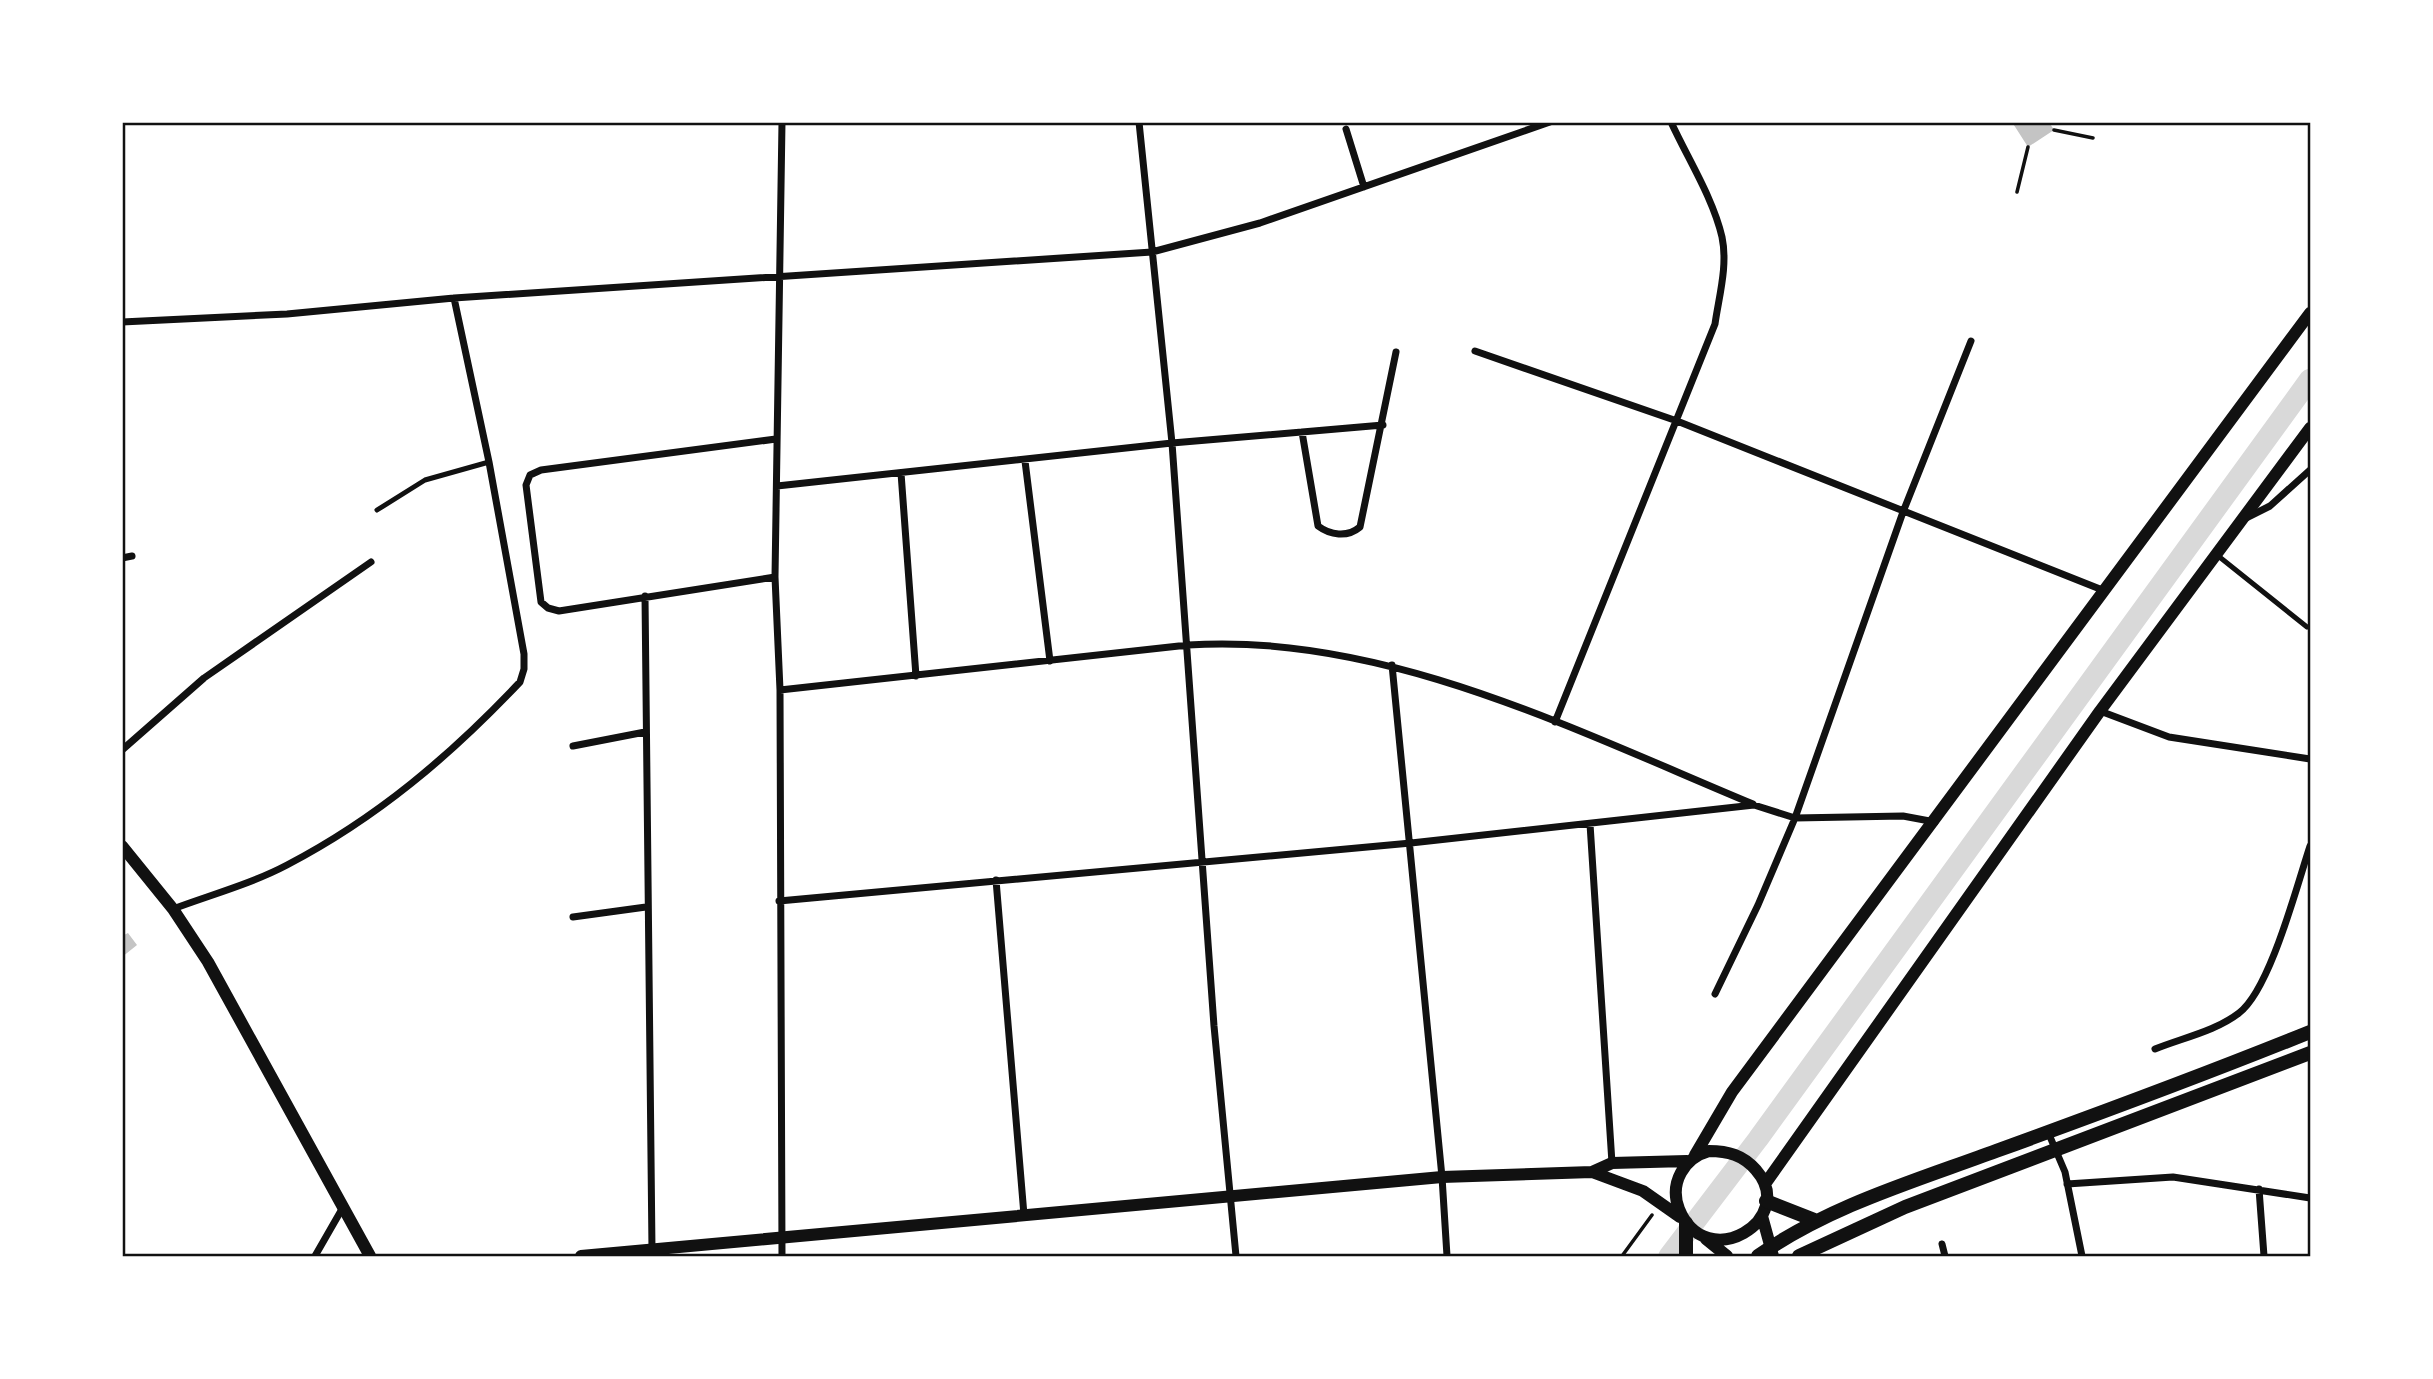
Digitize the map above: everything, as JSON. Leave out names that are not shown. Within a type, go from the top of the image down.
[{"type":"main road","points":[[1758,1256],[1772,1252],[1817,1221],[2048,1132],[2140,1100],[2311,1032]]},
{"type":"main road","points":[[1799,1256],[1905,1207],[2311,1054]]},
{"type":"main road","points":[[1764,1208],[1817,1221]]},
{"type":"main road","points":[[1686,1224],[1686,1256]]},
{"type":"street","points":[[782,122],[775,578],[780,690],[782,1256]]},
{"type":"street","points":[[1139,122],[1172,443],[1214,1026],[1236,1256]]},
{"type":"street","points":[[122,322],[287,314],[454,298],[1152,252],[1260,223],[1550,122]]},
{"type":"street","points":[[1555,722],[1715,324],[1723,273],[1722,238],[1671,122]]},
{"type":"street","points":[[1346,129],[1364,187]]},
{"type":"street","points":[[173,909],[286,866],[400,794],[451,752],[520,682],[524,669],[524,654],[489,462],[454,298]]},
{"type":"street","points":[[1686,1224],[1677,1205],[1676,1189],[1691,1158],[1732,1091],[1936,822],[2311,313]]},
{"type":"street","points":[[1715,994],[1758,905],[1795,818],[1903,512],[1970,341]]},
{"type":"street","points":[[1475,351],[1677,421],[2106,591]]},
{"type":"street","points":[[1302,432],[1318,526],[1325,531],[1345,535],[1360,527],[1396,352]]},
{"type":"street","points":[[777,486],[1172,443],[1383,425]]},
{"type":"street","points":[[1772,1252],[1764,1208],[1765,1184],[2100,711],[2311,428]]},
{"type":"street","points":[[775,578],[559,611],[548,608],[541,602],[526,485],[530,475],[541,470],[589,461],[776,439]]},
{"type":"street","points":[[1025,461],[1050,661]]},
{"type":"street","points":[[2244,519],[2270,506],[2311,470]]},
{"type":"street","points":[[901,473],[916,676]]},
{"type":"street","points":[[122,558],[132,556]]},
{"type":"street","points":[[122,750],[204,678],[371,562]]},
{"type":"street","points":[[645,596],[646,907],[652,1250]]},
{"type":"street","points":[[780,690],[1188,645],[1238,642],[1392,664],[1555,722],[1754,804],[1795,818],[1903,816],[1936,822]]},
{"type":"street","points":[[1392,664],[1411,843],[1447,1256]]},
{"type":"street","points":[[2100,711],[2169,737],[2311,759]]},
{"type":"street","points":[[573,746],[645,732]]},
{"type":"street","points":[[779,901],[1411,843],[1754,804]]},
{"type":"street","points":[[1590,824],[1612,1163]]},
{"type":"street","points":[[122,846],[173,909],[208,962],[370,1256]]},
{"type":"street","points":[[2155,1049],[2228,1021],[2251,1002],[2266,973],[2311,846]]},
{"type":"street","points":[[996,880],[1024,1215]]},
{"type":"street","points":[[573,917],[646,907]]},
{"type":"street","points":[[2048,1132],[2058,1151],[2082,1256]]},
{"type":"street","points":[[581,1256],[1230,1199],[1442,1177],[1592,1172],[1612,1163],[1691,1158],[1709,1151],[1737,1155],[1752,1166],[1765,1184]]},
{"type":"street","points":[[1592,1172],[1661,1201],[1727,1256]]},
{"type":"street","points":[[2067,1184],[2173,1177],[2311,1198]]},
{"type":"street","points":[[2259,1189],[2264,1256]]},
{"type":"street","points":[[1702,1236],[1722,1240],[1741,1236],[1764,1208]]},
{"type":"street","points":[[314,1256],[342,1209]]},
{"type":"street","points":[[1942,1244],[1945,1256]]},
{"type":"lane","points":[[377,510],[425,480],[489,462]]},
{"type":"lane","points":[[2217,555],[2307,627]]},
{"type":"path","points":[[2054,130],[2093,138]]},
{"type":"path","points":[[2017,192],[2028,147]]},
{"type":"path","points":[[1622,1256],[1661,1201]]},
{"type":"building","points":[[2012,122],[2049,122],[2054,130],[2028,147]]},
{"type":"building","points":[[128,933],[137,945],[122,957],[122,936]]},
{"type":"waterway","points":[[1669,1256],[1758,1139],[2310,379]]}]
